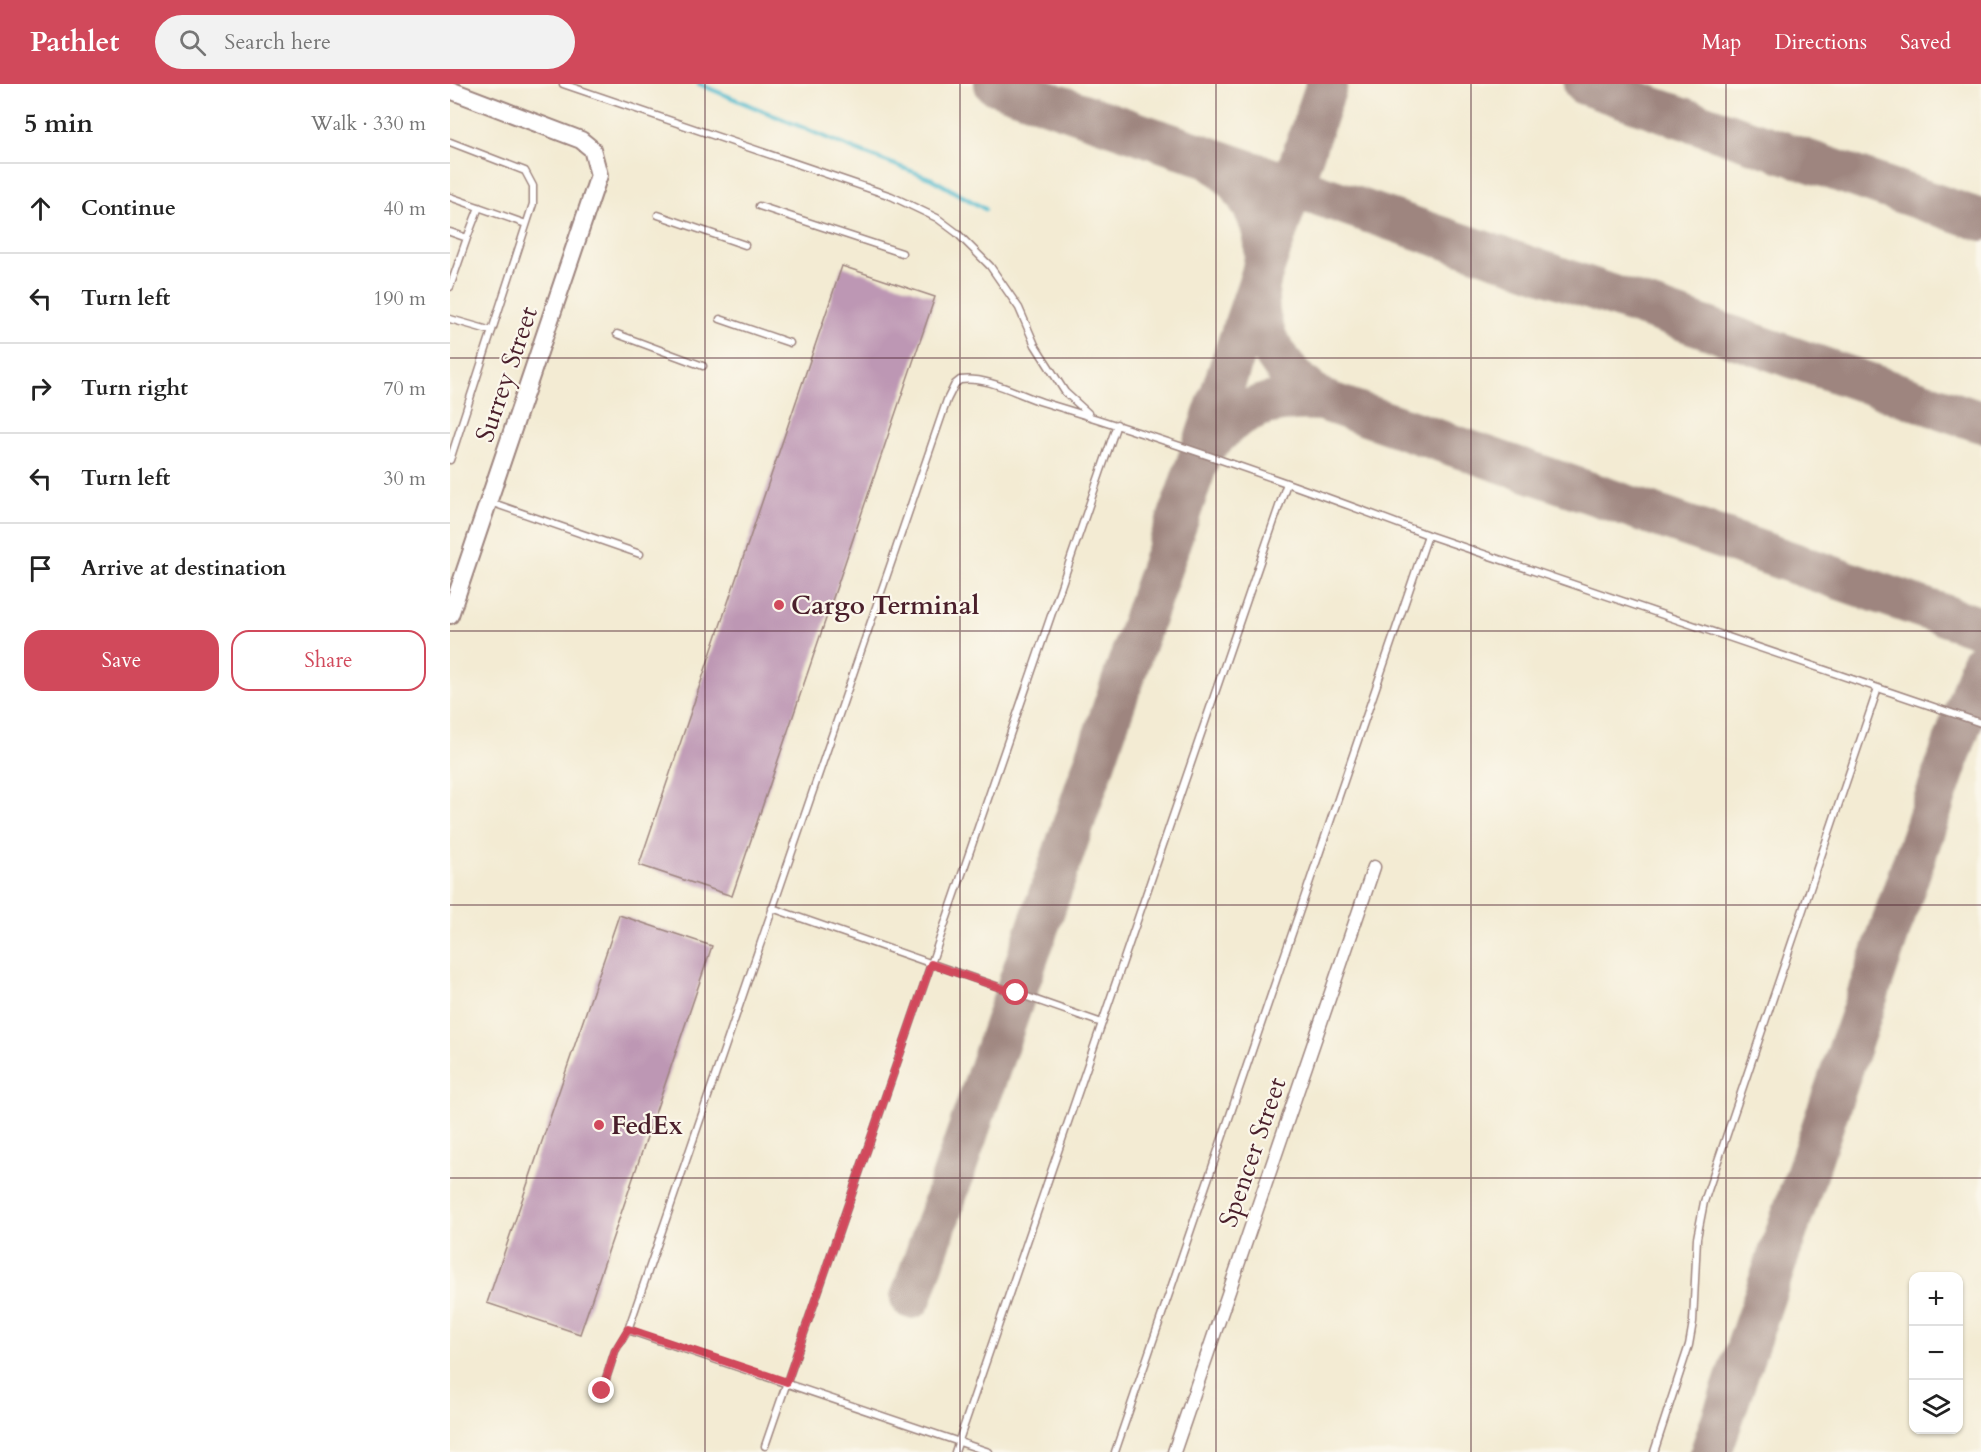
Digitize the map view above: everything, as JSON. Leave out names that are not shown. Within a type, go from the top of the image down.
[{"type":"street","name":"Surrey Street","points":[[450,90],[568,134],[592,148],[599,175],[596,193],[450,615]]},
{"type":"street","name":"Spencer Street","points":[[1174,1452],[1374,867]]},
{"type":"lane","points":[[563,84],[891,196],[937,218],[990,266],[1019,308],[1035,345],[1065,392],[1088,414]]},
{"type":"lane","points":[[450,142],[525,171],[533,186],[533,204],[450,460]]},
{"type":"lane","points":[[450,197],[526,224]]},
{"type":"lane","points":[[759,206],[902,253]]},
{"type":"lane","points":[[450,287],[478,207]]},
{"type":"lane","points":[[658,215],[745,245]]},
{"type":"lane","points":[[450,232],[467,238]]},
{"type":"lane","points":[[450,319],[492,331]]},
{"type":"lane","points":[[720,319],[790,343]]},
{"type":"lane","points":[[617,334],[703,366]]},
{"type":"lane","points":[[602,1391],[615,1351],[628,1329],[947,400],[955,384],[969,379],[984,382],[1088,414],[1428,535],[1981,723]]},
{"type":"lane","points":[[765,1446],[1117,424]]},
{"type":"lane","points":[[955,1452],[1287,483]]},
{"type":"lane","points":[[489,502],[640,554]]},
{"type":"lane","points":[[1115,1452],[1428,535]]},
{"type":"lane","points":[[1654,1452],[1689,1345],[1693,1322],[1697,1238],[1704,1202],[1878,688]]},
{"type":"lane","points":[[772,908],[1102,1023]]},
{"type":"lane","points":[[628,1329],[989,1452]]},
{"type":"building","name":"Cargo Terminal","points":[[842,266],[935,297],[732,896],[639,865]]},
{"type":"building","name":"FedEx","points":[[619,915],[712,946],[580,1334],[487,1303]]},
{"type":"waterway","points":[[699,84],[856,150],[932,179],[985,209]]},
{"type":"taxiway","points":[[995,84],[1981,422]]},
{"type":"taxiway","points":[[911,1298],[1327,84]]},
{"type":"taxiway","points":[[1584,84],[1981,220]]},
{"type":"taxiway","points":[[1212,160],[1223,168],[1242,189],[1250,200],[1261,226],[1265,253],[1258,294],[1259,311],[1268,341],[1285,368],[1322,400],[1981,628]]},
{"type":"taxiway","points":[[1204,446],[1228,424],[1249,410],[1284,401],[1322,400]]},
{"type":"taxiway","points":[[1711,1452],[1981,664]]},
{"type":"place","name":"Cargo Terminal","points":[[779,605]]},
{"type":"place","name":"FedEx","points":[[599,1125]]},
{"type":"route","points":[[602,1391],[615,1351],[628,1329],[787,1382],[931,964],[1016,993]]}]
